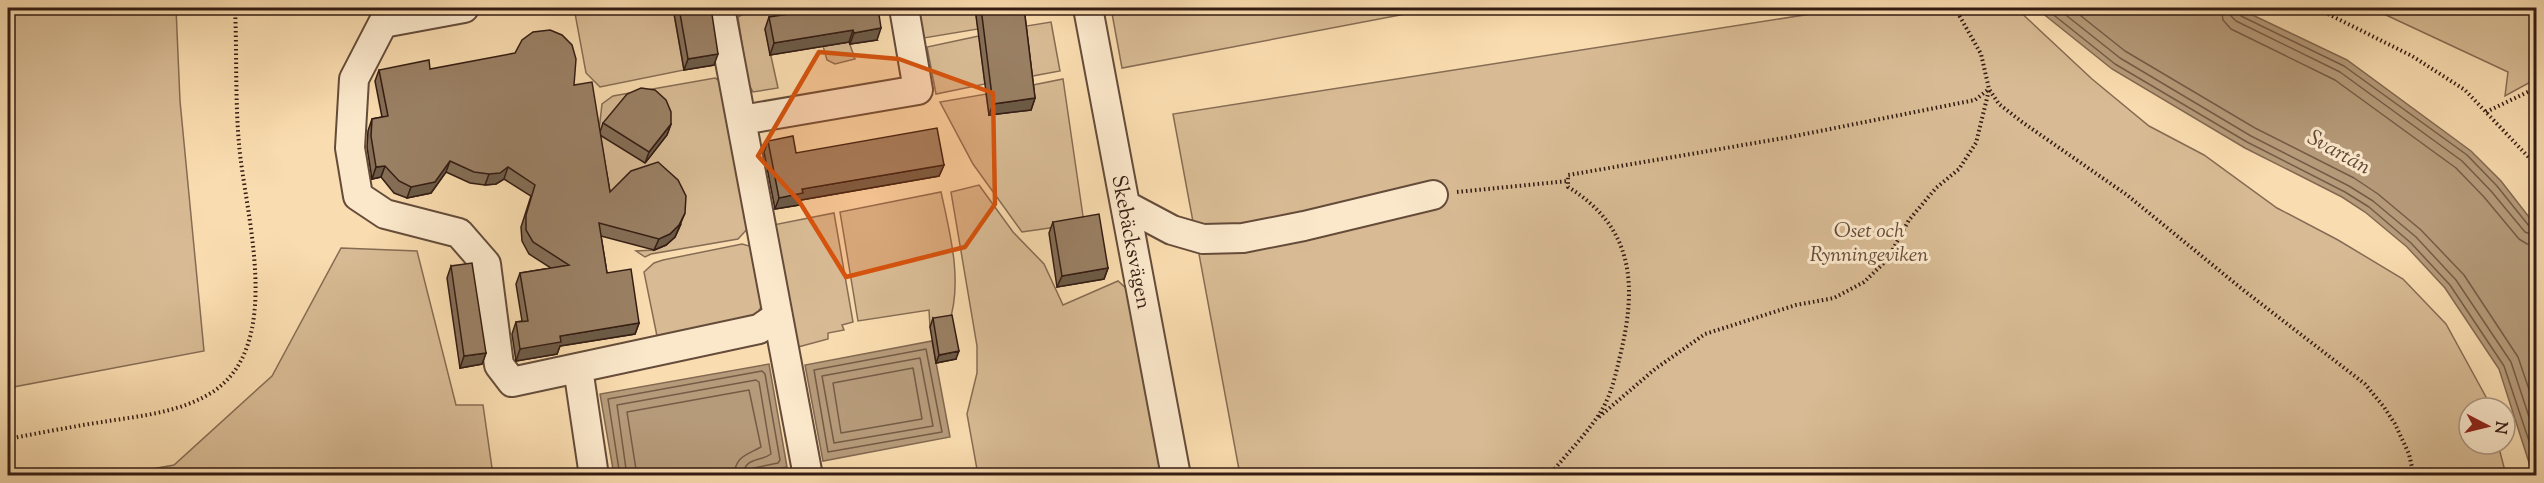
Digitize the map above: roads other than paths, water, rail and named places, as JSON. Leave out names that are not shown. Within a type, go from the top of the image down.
[{"type":"street","points":[[464,8],[383,23],[354,79],[350,148],[358,196],[385,214],[459,233],[486,264],[499,365],[512,382],[759,329],[778,316]]},
{"type":"street","points":[[720,8],[808,476]]},
{"type":"street","points":[[742,120],[918,90],[904,8]]},
{"type":"street","name":"Skebäcksvägen","points":[[1088,8],[1176,476]]},
{"type":"street","points":[[1125,205],[1172,230],[1203,239],[1243,238],[1433,195]]},
{"type":"street","points":[[578,368],[594,476]]},
{"type":"water","name":"Svartån","points":[[2036,8],[2238,8],[2347,60],[2471,151],[2501,181],[2536,226],[2536,475],[2533,475],[2517,425],[2517,396],[2508,396],[2499,369],[2445,288],[2407,247],[2365,212],[2342,197],[2245,148],[2112,69]]},
{"type":"water","points":[[932,341],[950,437],[823,461],[805,365]]},
{"type":"water","points":[[769,364],[787,467],[741,475],[614,475],[600,394]]},
{"type":"park label","name":"Oset och Rynningeviken","points":[[1869,242]]}]
